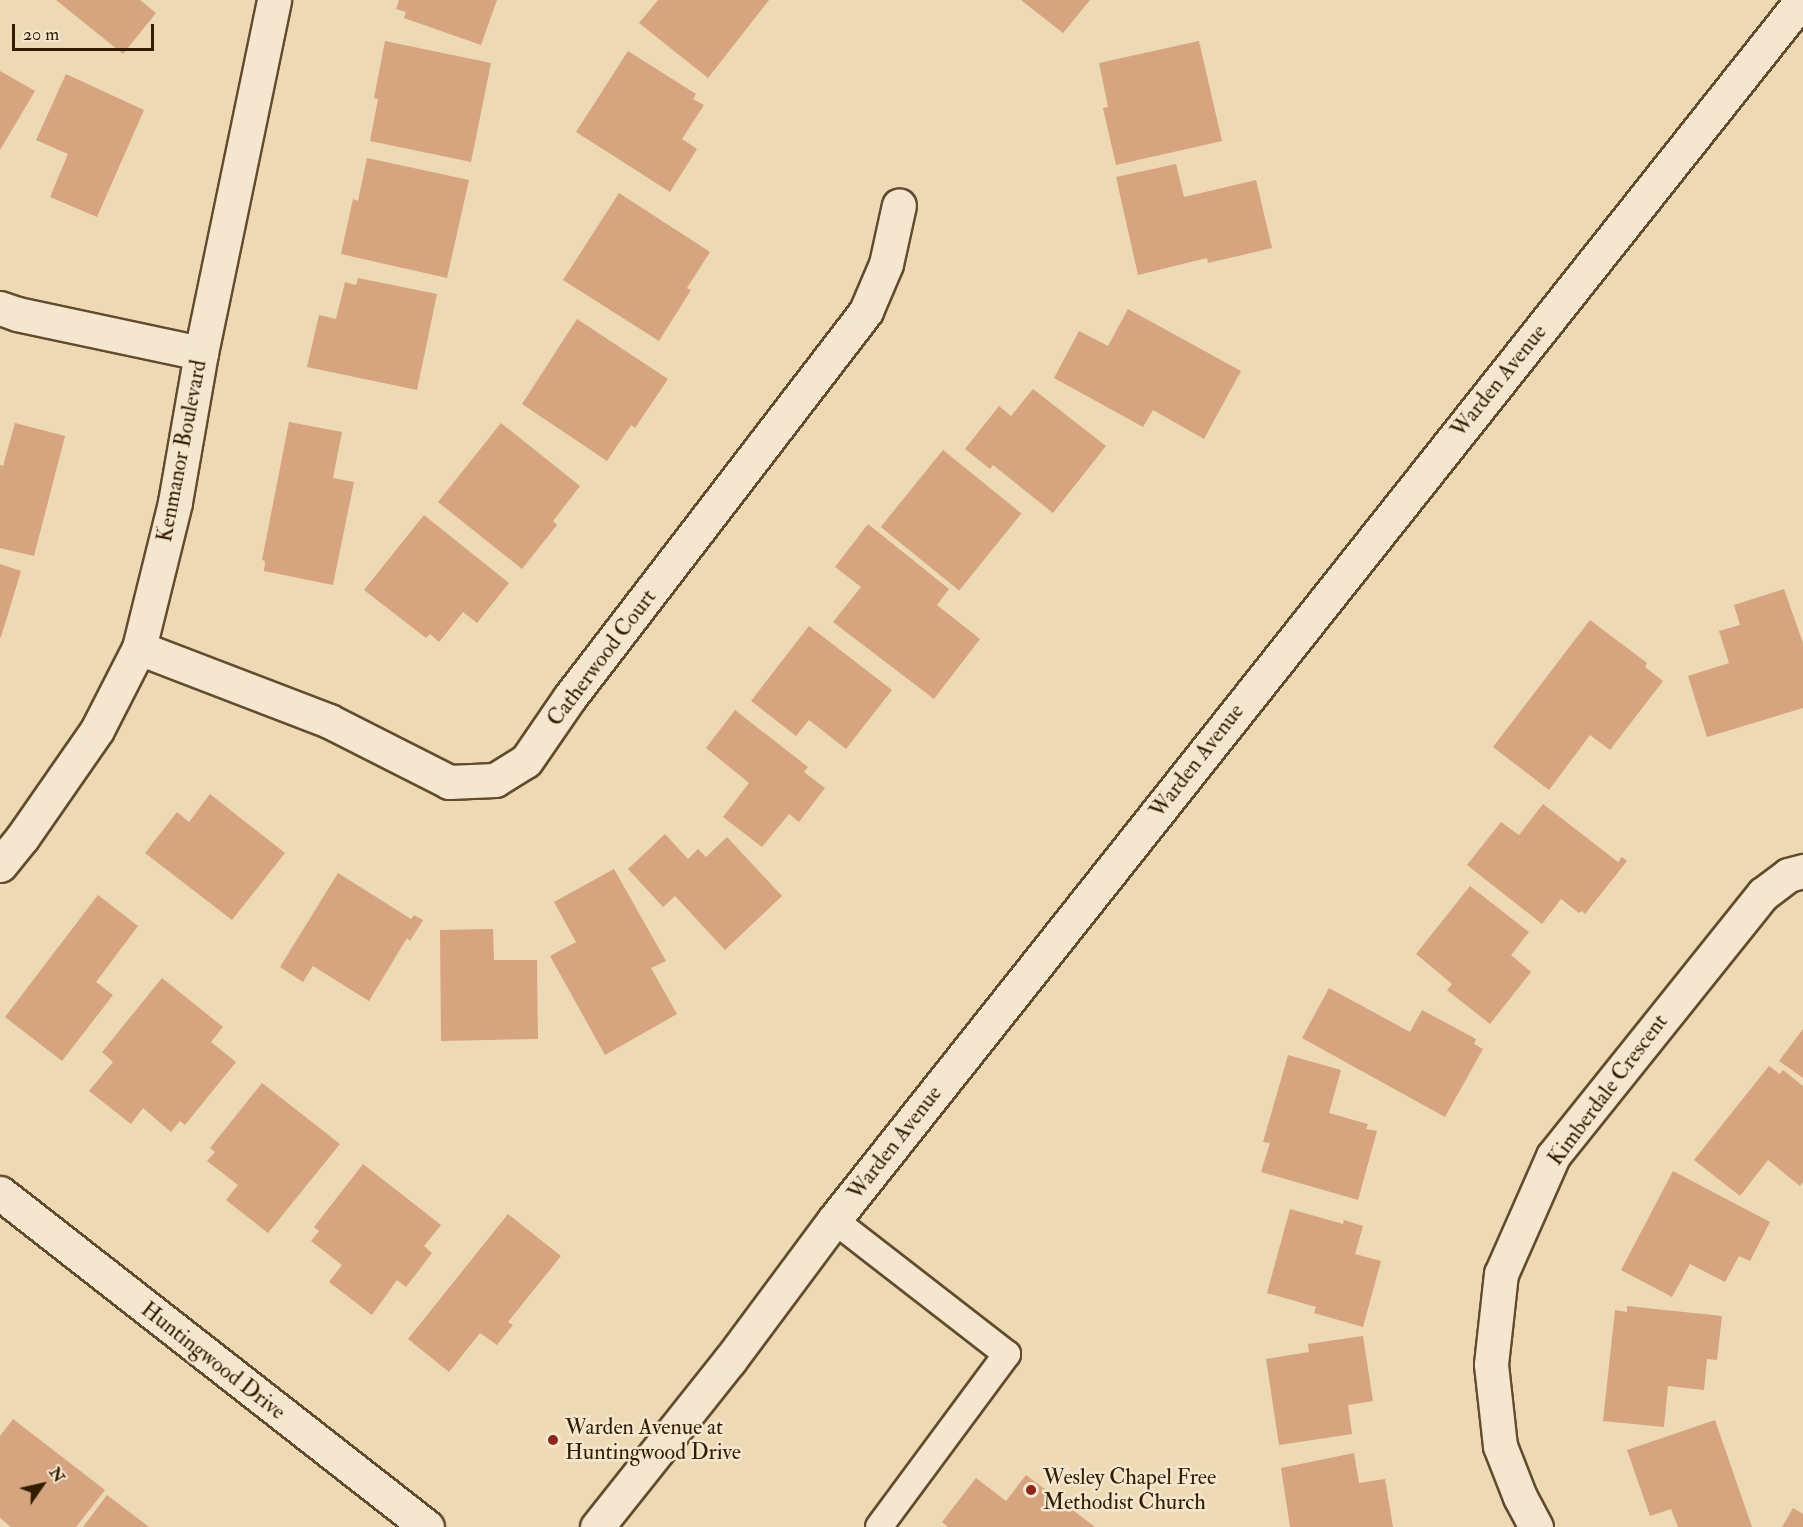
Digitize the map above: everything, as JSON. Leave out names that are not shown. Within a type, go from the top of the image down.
[{"type":"street","name":"Kenmanor Boulevard","points":[[0,865],[22,838],[97,730],[139,648],[175,502],[201,353],[274,0]]},
{"type":"street","name":"Warden Avenue","points":[[597,1527],[730,1360],[834,1220],[1802,0]]},
{"type":"street","name":"Catherwood Court","points":[[139,648],[329,721],[449,782],[495,780],[526,761],[570,697],[866,311],[886,264],[899,205]]},
{"type":"street","points":[[0,308],[17,314],[201,353]]},
{"type":"street","name":"Kimberdale Crescent","points":[[1536,1527],[1520,1497],[1500,1446],[1491,1364],[1501,1274],[1553,1155],[1763,894],[1788,875],[1803,871]]},
{"type":"street","name":"Huntingwood Drive","points":[[0,1193],[427,1527]]},
{"type":"lane","points":[[834,1220],[1008,1354],[879,1527]]},
{"type":"building","points":[[56,0],[140,0],[156,13],[123,54]]},
{"type":"building","points":[[399,0],[497,0],[481,45],[404,18],[406,12],[396,9]]},
{"type":"building","points":[[658,0],[769,0],[708,78],[639,23]]},
{"type":"building","points":[[1021,0],[1090,0],[1063,33]]},
{"type":"building","points":[[385,41],[491,63],[471,162],[370,141],[378,99],[374,98]]},
{"type":"building","points":[[1199,41],[1222,141],[1116,165],[1103,108],[1108,107],[1099,63]]},
{"type":"building","points":[[628,51],[696,94],[693,99],[704,105],[682,139],[697,149],[670,192],[576,132]]},
{"type":"building","points":[[0,71],[35,91],[0,150]]},
{"type":"building","points":[[66,74],[144,110],[97,217],[50,197],[68,154],[36,140]]},
{"type":"building","points":[[367,158],[469,180],[447,278],[341,254],[353,199],[358,201]]},
{"type":"building","points":[[1176,164],[1184,197],[1256,180],[1272,248],[1208,263],[1207,258],[1138,275],[1116,177]]},
{"type":"building","points":[[619,193],[710,252],[687,288],[691,290],[659,341],[563,280]]},
{"type":"building","points":[[358,278],[437,294],[417,390],[307,367],[319,315],[336,319],[345,282],[356,285]]},
{"type":"building","points":[[1128,309],[1241,371],[1204,439],[1153,410],[1143,427],[1054,378],[1079,331],[1108,346]]},
{"type":"building","points":[[577,319],[668,379],[635,428],[631,425],[607,461],[522,404]]},
{"type":"building","points":[[1033,389],[1106,446],[1053,513],[993,465],[990,469],[965,449],[999,406],[1011,416]]},
{"type":"building","points":[[289,422],[342,432],[333,478],[354,482],[333,585],[264,571],[265,561],[262,560]]},
{"type":"building","points":[[15,423],[65,436],[34,556],[0,548],[0,465],[3,466]]},
{"type":"building","points":[[501,423],[580,486],[553,521],[557,525],[522,569],[438,502]]},
{"type":"building","points":[[943,450],[1021,514],[959,590],[881,527]]},
{"type":"building","points":[[424,515],[509,583],[477,623],[463,612],[439,642],[430,634],[426,638],[364,590]]},
{"type":"building","points":[[868,524],[949,589],[937,605],[980,639],[934,699],[833,622],[861,587],[835,567]]},
{"type":"building","points":[[0,564],[21,571],[1,637],[0,637]]},
{"type":"building","points":[[1784,589],[1803,643],[1803,708],[1707,737],[1688,676],[1729,663],[1719,631],[1740,625],[1734,605]]},
{"type":"building","points":[[1590,620],[1647,663],[1645,667],[1663,681],[1610,750],[1590,735],[1549,790],[1493,747]]},
{"type":"building","points":[[809,626],[892,690],[846,749],[809,720],[796,736],[751,701]]},
{"type":"building","points":[[735,710],[808,767],[804,772],[825,788],[799,822],[789,814],[762,847],[723,817],[749,783],[706,748]]},
{"type":"building","points":[[210,794],[285,853],[232,920],[145,853],[177,812],[189,822]]},
{"type":"building","points":[[1543,804],[1618,862],[1622,857],[1627,861],[1585,914],[1582,911],[1579,913],[1561,899],[1542,924],[1467,865],[1501,822],[1519,835]]},
{"type":"building","points":[[665,834],[688,859],[698,849],[706,857],[727,837],[782,896],[725,950],[675,896],[663,907],[628,869]]},
{"type":"building","points":[[614,869],[666,961],[651,968],[677,1014],[605,1055],[550,956],[576,942],[554,902]]},
{"type":"building","points":[[338,873],[411,919],[414,915],[423,920],[410,941],[407,938],[369,1001],[313,966],[303,982],[280,967]]},
{"type":"building","points":[[1470,886],[1529,932],[1511,955],[1531,972],[1490,1024],[1447,990],[1452,984],[1416,954]]},
{"type":"building","points":[[98,895],[138,926],[96,982],[113,995],[62,1061],[5,1017]]},
{"type":"building","points":[[493,929],[494,960],[537,960],[538,1039],[441,1041],[440,930]]},
{"type":"building","points":[[162,978],[223,1027],[211,1042],[236,1062],[185,1125],[180,1121],[171,1132],[143,1108],[131,1124],[89,1091],[113,1062],[102,1052]]},
{"type":"building","points":[[1329,988],[1410,1032],[1422,1010],[1476,1039],[1474,1044],[1483,1049],[1445,1117],[1302,1038]]},
{"type":"building","points":[[1803,1029],[1803,1078],[1779,1061]]},
{"type":"building","points":[[1288,1055],[1341,1070],[1329,1113],[1368,1124],[1366,1129],[1377,1131],[1358,1200],[1261,1172],[1270,1143],[1263,1142]]},
{"type":"building","points":[[1769,1066],[1780,1074],[1783,1070],[1803,1086],[1803,1182],[1800,1186],[1768,1160],[1740,1196],[1694,1160]]},
{"type":"building","points":[[262,1083],[340,1144],[268,1233],[226,1200],[238,1185],[207,1161],[215,1152],[210,1148]]},
{"type":"building","points":[[363,1164],[441,1225],[424,1246],[432,1253],[406,1287],[397,1280],[372,1315],[329,1282],[342,1265],[311,1241],[319,1231],[314,1227]]},
{"type":"building","points":[[1673,1171],[1770,1222],[1750,1261],[1739,1256],[1725,1282],[1690,1264],[1672,1297],[1621,1270]]},
{"type":"building","points":[[1290,1209],[1343,1224],[1344,1220],[1363,1226],[1355,1254],[1381,1261],[1363,1327],[1314,1313],[1316,1307],[1267,1293]]},
{"type":"building","points":[[508,1214],[561,1256],[508,1322],[513,1325],[497,1345],[480,1333],[449,1372],[408,1339]]},
{"type":"building","points":[[1627,1306],[1722,1316],[1717,1360],[1707,1359],[1704,1390],[1668,1386],[1664,1427],[1603,1421],[1615,1310],[1627,1312]]},
{"type":"building","points":[[1363,1336],[1373,1401],[1348,1405],[1352,1434],[1279,1445],[1266,1359],[1309,1352],[1308,1344]]},
{"type":"building","points":[[13,1419],[105,1490],[76,1527],[11,1527],[0,1518],[0,1436]]},
{"type":"building","points":[[1715,1420],[1752,1527],[1678,1527],[1671,1509],[1650,1516],[1627,1450]]},
{"type":"building","points":[[1354,1453],[1359,1483],[1385,1479],[1393,1527],[1290,1527],[1281,1468]]},
{"type":"building","name":"Wesley Chapel Free Methodist Church","points":[[1026,1475],[1095,1527],[948,1527],[942,1522],[976,1478],[1006,1501]]},
{"type":"building","points":[[107,1495],[149,1527],[83,1527]]},
{"type":"building","points":[[1793,1508],[1803,1514],[1803,1527],[1782,1527]]},
{"type":"place","name":"Warden Avenue at Huntingwood Drive","points":[[553,1440]]},
{"type":"place","name":"Wesley Chapel Free Methodist Church","points":[[1031,1490]]}]
